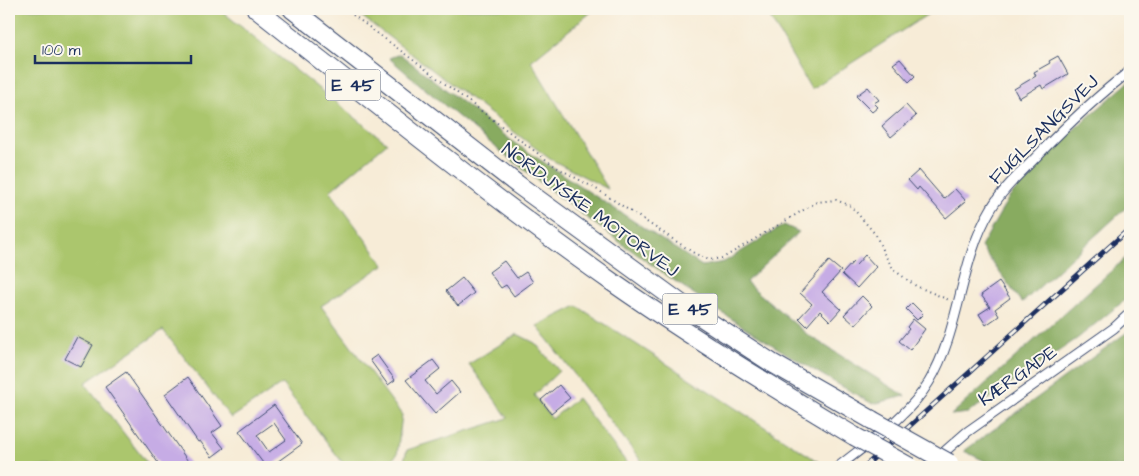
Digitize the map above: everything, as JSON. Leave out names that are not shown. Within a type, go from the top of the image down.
[{"type":"highway","name":"E 45","points":[[256,9],[449,161],[612,282],[693,337],[854,436],[910,467]]},
{"type":"highway","name":"NORDJYSKE MOTORVEJ","points":[[292,9],[517,184],[683,305],[772,363],[954,465]]},
{"type":"highway","points":[[307,9],[517,184]]},
{"type":"street","name":"FUGLSANGSVEJ","points":[[838,467],[908,409],[928,383],[941,359],[959,303],[977,235],[991,207],[1060,132],[1130,71]]},
{"type":"street","name":"KÆRGADE","points":[[927,467],[967,432],[1114,328],[1130,313]]},
{"type":"path","points":[[345,9],[556,167],[598,190],[694,253],[709,260],[723,258],[817,202],[836,200],[851,206],[864,220],[876,235],[883,252],[894,270],[916,286],[959,303]]},
{"type":"green space","points":[[9,9],[219,9],[387,143],[330,191],[384,265],[321,306],[402,415],[397,455],[382,467],[346,467],[282,384],[231,418],[163,330],[85,383],[150,467],[9,467]]},
{"type":"green space","points":[[352,9],[595,9],[531,61],[608,189],[550,159]]},
{"type":"green space","points":[[765,9],[936,9],[811,89]]},
{"type":"green space","points":[[400,54],[516,144],[702,266],[724,262],[784,225],[799,232],[746,282],[808,335],[905,396],[873,404],[808,367],[683,287],[562,199],[503,153],[389,58]]},
{"type":"green space","points":[[1130,81],[1130,204],[1022,303],[981,247],[1008,199],[1049,151]]},
{"type":"green space","points":[[1130,254],[1130,296],[1078,338],[968,413],[951,415]]},
{"type":"green space","points":[[577,306],[822,464],[818,467],[646,467],[537,326]]},
{"type":"green space","points":[[1130,330],[1130,467],[997,467],[964,451]]},
{"type":"green space","points":[[517,334],[535,343],[559,371],[534,395],[552,419],[577,398],[630,467],[402,467],[407,450],[508,418],[469,364]]},
{"type":"building","points":[[1058,56],[1068,74],[1043,89],[1041,85],[1019,98],[1014,89],[1036,76],[1034,72]]},
{"type":"building","points":[[900,59],[915,76],[909,82],[893,64]]},
{"type":"building","points":[[868,87],[879,100],[874,103],[878,107],[872,112],[856,96]]},
{"type":"building","points":[[906,105],[916,116],[891,137],[882,126]]},
{"type":"building","points":[[919,170],[944,199],[955,189],[966,201],[946,218],[919,187],[917,190],[908,180]]},
{"type":"building","points":[[865,255],[876,267],[857,288],[842,274],[853,262],[856,265]]},
{"type":"building","points":[[504,261],[517,278],[526,272],[533,282],[514,296],[506,285],[501,288],[489,272]]},
{"type":"building","points":[[829,261],[841,271],[822,292],[841,309],[830,321],[820,311],[807,326],[799,318],[812,304],[800,293]]},
{"type":"building","points":[[462,278],[474,293],[458,306],[446,291]]},
{"type":"building","points":[[999,282],[1010,298],[995,309],[999,316],[986,325],[979,314],[990,307],[981,295]]},
{"type":"building","points":[[862,296],[872,306],[855,325],[844,315]]},
{"type":"building","points":[[912,303],[923,314],[917,320],[906,309]]},
{"type":"building","points":[[913,319],[925,329],[910,350],[899,341],[909,329],[907,327]]},
{"type":"building","points":[[77,337],[93,345],[81,367],[65,359]]},
{"type":"building","points":[[377,355],[395,380],[388,385],[370,360]]},
{"type":"building","points":[[433,360],[440,369],[425,381],[436,394],[451,381],[460,392],[435,414],[406,380]]},
{"type":"building","points":[[126,372],[192,467],[161,467],[105,387]]},
{"type":"building","points":[[188,377],[222,426],[212,433],[224,448],[212,457],[200,441],[198,442],[165,394]]},
{"type":"building","points":[[559,385],[570,398],[551,413],[541,400]]},
{"type":"building","points":[[274,405],[302,444],[270,467],[266,467],[239,431]],"holes":[[[274,423],[286,440],[269,452],[257,435]]]},
{"type":"railway","points":[[864,467],[1130,228]]}]
